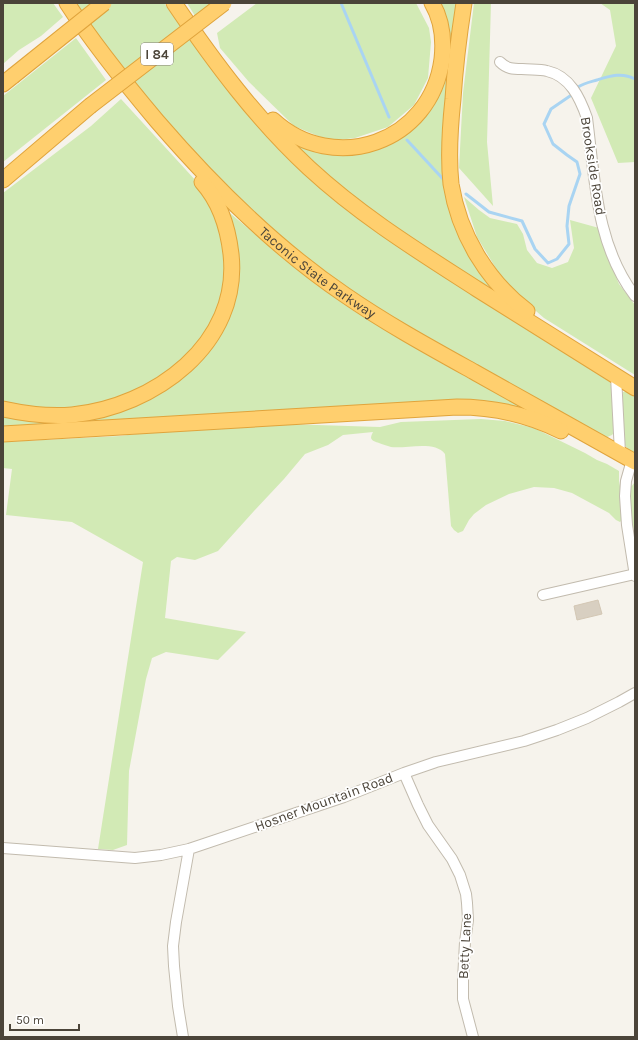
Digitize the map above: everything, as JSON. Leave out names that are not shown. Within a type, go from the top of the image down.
[{"type":"highway","name":"Taconic State Parkway","points":[[67,3],[88,34],[128,86],[188,157],[226,196],[297,259],[344,295],[400,331],[629,458]]},
{"type":"highway","points":[[6,80],[104,3]]},
{"type":"highway","points":[[174,3],[245,99],[280,139],[304,163],[360,211],[415,249],[635,388]]},
{"type":"highway","name":"I 84","points":[[3,173],[224,3]]},
{"type":"highway","points":[[245,99],[260,105],[270,118],[284,129],[299,138],[314,144],[332,148],[356,147],[371,144],[386,138],[411,121],[429,97],[436,83],[443,52],[440,21],[432,3]]},
{"type":"highway","points":[[464,3],[456,61],[450,149],[450,172],[453,195],[462,225],[481,262],[506,293],[533,316],[579,346],[616,376]]},
{"type":"highway","points":[[3,180],[90,106]]},
{"type":"highway","points":[[3,408],[30,414],[51,416],[72,415],[112,407],[132,400],[163,383],[189,362],[212,336],[225,309],[229,294],[232,266],[230,247],[228,233],[220,210],[207,188],[195,174],[188,157]]},
{"type":"highway","points":[[3,434],[439,407],[469,407],[492,409],[529,418],[550,425],[591,446],[629,458]]},
{"type":"street","name":"Brookside Road","points":[[500,62],[504,66],[514,69],[547,71],[562,77],[575,90],[587,118],[598,207],[605,236],[614,262],[628,287],[635,296]]},
{"type":"street","points":[[543,595],[635,575],[626,514],[625,488],[629,458],[616,376]]},
{"type":"street","name":"Hosner Mountain Road","points":[[3,848],[134,858],[161,855],[189,849],[344,797],[436,762],[524,741],[550,732],[586,718],[635,693]]},
{"type":"street","name":"Betty Lane","points":[[404,773],[428,825],[452,859],[460,875],[466,894],[468,920],[465,942],[463,999],[473,1037]]},
{"type":"street","points":[[183,1037],[178,1006],[173,946],[189,849]]},
{"type":"green space","points":[[3,3],[53,3],[63,17],[41,36],[19,50],[3,64]]},
{"type":"green space","points":[[76,3],[164,3],[211,69],[277,147],[536,334],[610,382],[613,389],[617,429],[612,435],[605,438],[398,323],[329,277],[280,237],[202,164],[95,31]]},
{"type":"green space","points":[[187,3],[212,3],[195,16]]},
{"type":"green space","points":[[257,3],[416,3],[429,28],[431,42],[428,78],[414,105],[388,127],[355,138],[330,141],[294,126],[249,82],[220,48],[217,33]]},
{"type":"green space","points":[[436,3],[460,3],[447,188],[495,289],[479,282],[404,238],[318,170],[287,136],[374,150],[396,141],[409,132],[423,118],[437,94]]},
{"type":"green space","points":[[474,3],[491,3],[487,142],[493,206],[459,168],[463,93]]},
{"type":"green space","points":[[600,3],[635,3],[635,162],[618,163],[591,98],[616,46],[610,10]]},
{"type":"green space","points":[[76,38],[106,80],[3,162],[3,96]]},
{"type":"green space","points":[[121,99],[197,182],[213,205],[225,238],[224,299],[196,350],[136,393],[65,412],[3,405],[3,193],[91,126]]},
{"type":"green space","points":[[464,197],[490,218],[517,224],[523,234],[527,250],[537,263],[552,268],[568,262],[574,248],[570,220],[599,228],[603,245],[619,284],[635,305],[635,375],[544,318],[506,285],[477,237]]},
{"type":"green space","points":[[225,209],[293,266],[354,311],[424,353],[552,422],[486,406],[3,430],[3,413],[56,420],[174,380],[233,301]]},
{"type":"green space","points":[[628,391],[635,395],[635,455],[630,452],[624,444],[622,427],[623,392]]},
{"type":"green space","points":[[481,419],[505,421],[534,428],[619,471],[622,497],[622,520],[620,522],[616,520],[609,513],[572,493],[554,488],[534,487],[509,494],[486,505],[474,514],[463,531],[458,533],[451,526],[445,454],[440,450],[427,446],[391,447],[372,440],[371,437],[373,432],[343,435],[328,445],[305,454],[218,551],[195,560],[177,557],[171,561],[165,618],[246,632],[218,660],[166,652],[152,658],[146,679],[129,771],[127,845],[113,850],[98,849],[143,562],[72,522],[6,515],[12,469],[3,468],[3,442],[120,436],[151,432],[285,424],[380,427],[401,422]]},
{"type":"green space","points":[[635,482],[635,537],[631,516],[630,488]]},
{"type":"building","points":[[598,600],[602,614],[577,620],[574,606]]},
{"type":"waterway","points":[[341,3],[389,117]]},
{"type":"waterway","points":[[578,87],[583,84],[616,75],[635,79]]},
{"type":"waterway","points":[[466,194],[489,212],[522,221],[535,249],[548,263],[557,259],[569,244],[567,226],[569,206],[580,174],[577,162],[553,144],[544,124],[551,109],[570,96]]},
{"type":"waterway","points":[[407,140],[443,179]]}]
